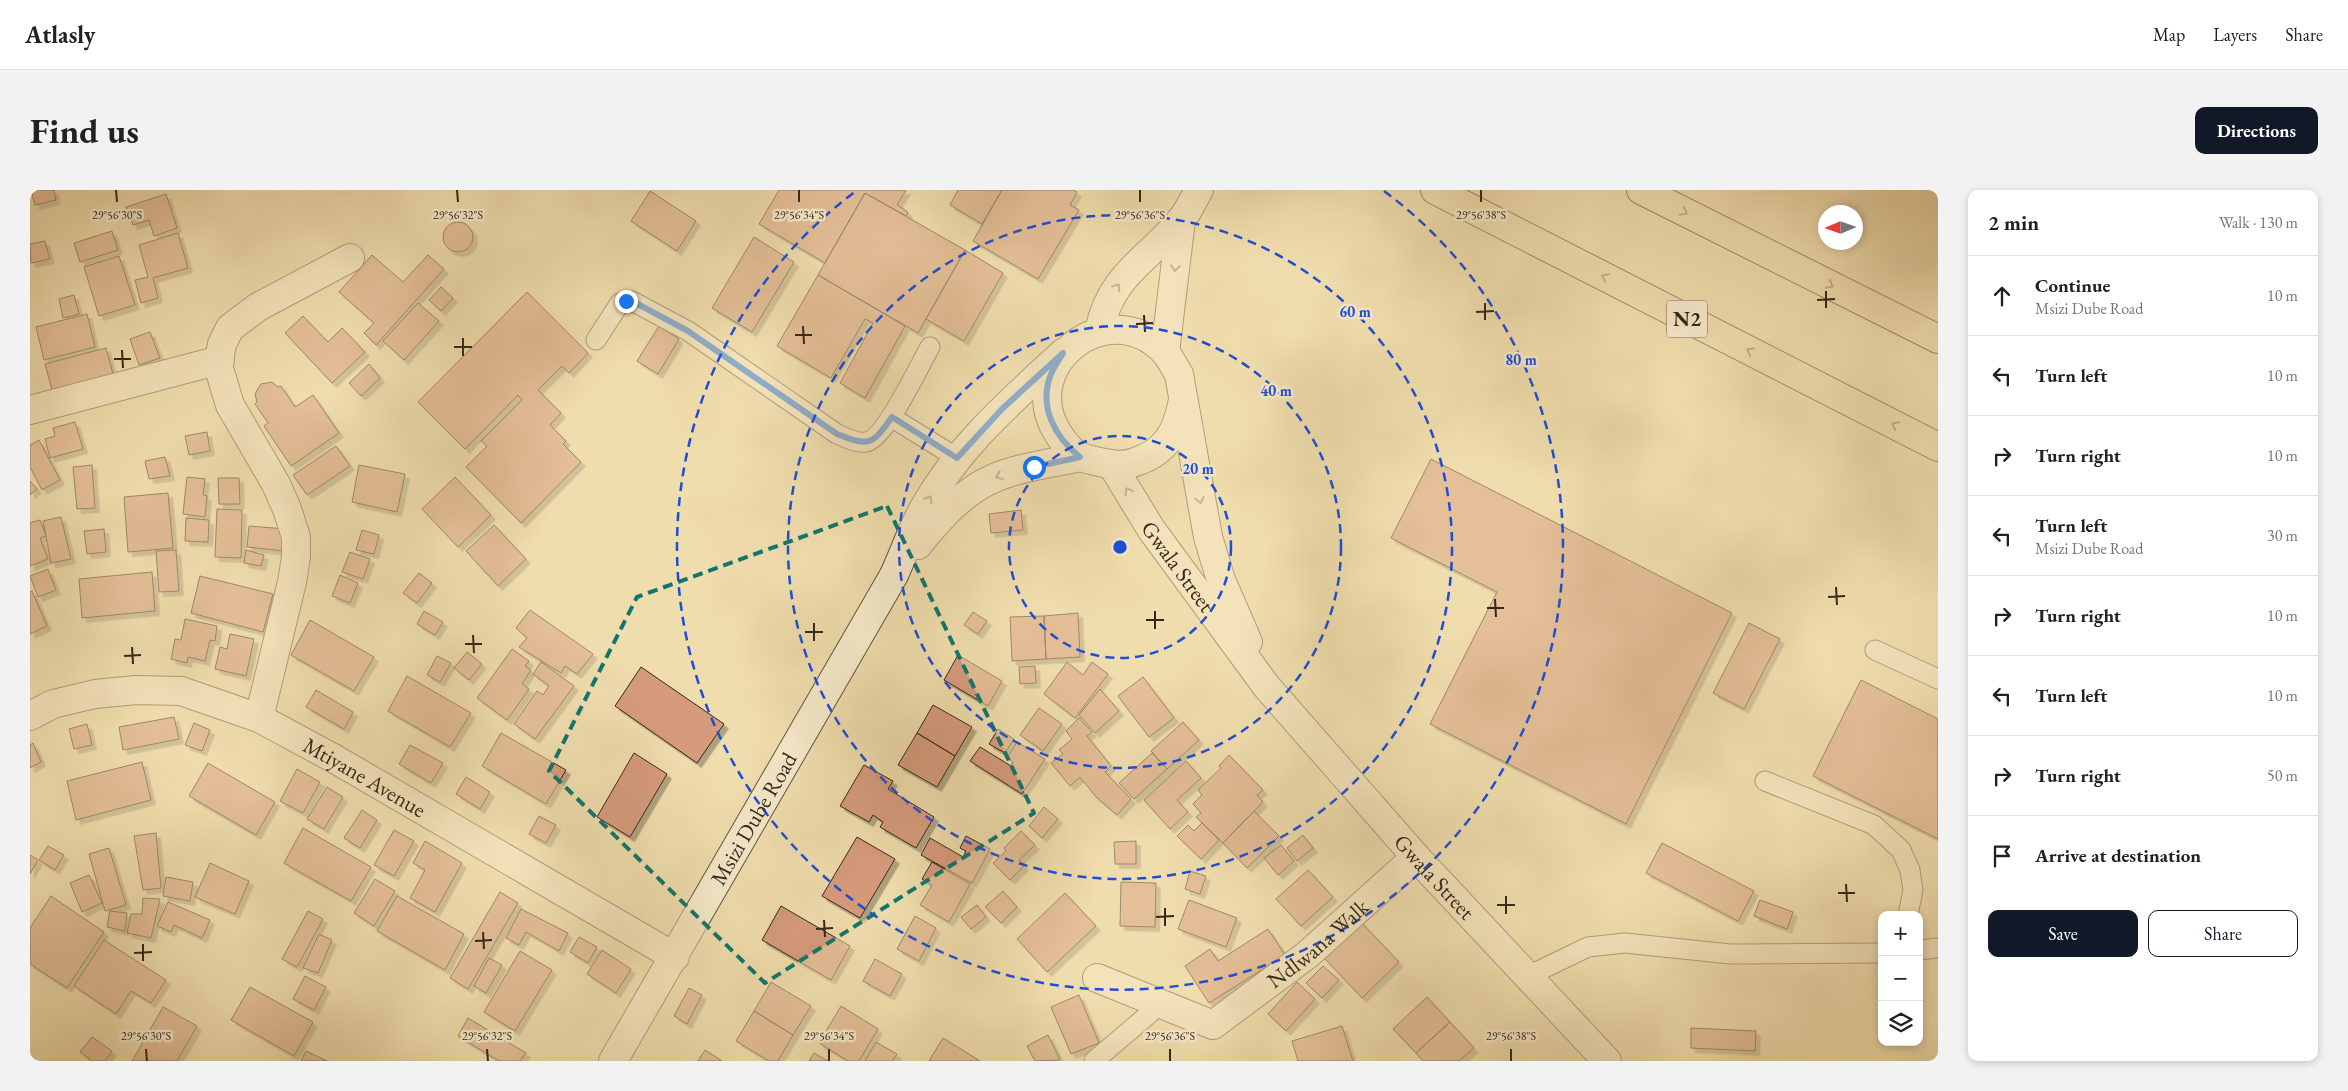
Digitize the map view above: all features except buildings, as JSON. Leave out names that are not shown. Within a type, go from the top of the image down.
[{"type":"highway","name":"N2","points":[[1435,190],[1938,448]]},
{"type":"highway","points":[[1641,190],[1938,339]]},
{"type":"street","points":[[1099,331],[1103,311],[1117,286],[1130,270],[1181,220],[1198,190]]},
{"type":"street","points":[[1165,352],[1181,220]]},
{"type":"street","points":[[259,718],[292,582],[296,557],[296,537],[276,484],[230,405],[218,365],[222,344],[230,328],[258,307],[350,258]]},
{"type":"street","points":[[1123,330],[1146,337],[1165,352],[1179,374],[1183,400],[1178,423],[1166,443],[1148,458],[1126,466],[1112,465],[1080,457],[1065,445],[1051,424],[1047,399],[1051,375],[1063,353],[1079,340],[1099,331],[1123,330]]},
{"type":"street","name":"Msizi Dube Road","points":[[613,1061],[894,575],[924,508],[957,458],[1002,409],[1063,353]]},
{"type":"street","points":[[30,410],[220,360]]},
{"type":"street","name":"Gwala Street","points":[[1183,400],[1208,537],[1221,580],[1268,688]]},
{"type":"street","name":"Msizi Dube Road","points":[[894,575],[936,522],[972,490],[993,478],[1012,471],[1080,457]]},
{"type":"street","name":"Gwala Street","points":[[1112,465],[1151,529],[1268,688],[1416,857],[1607,1061]]},
{"type":"street","name":"Mtiyane Avenue","points":[[30,716],[54,704],[95,694],[136,690],[181,691],[259,718],[333,758],[674,957]]},
{"type":"street","name":"Ndlwana Walk","points":[[1162,1003],[1213,1025],[1307,954],[1416,857]]},
{"type":"street","points":[[1096,978],[1162,1003]]},
{"type":"lane","points":[[596,340],[620,302],[632,301],[688,331],[837,434],[854,441],[866,443],[877,437],[892,417],[930,347]]},
{"type":"lane","points":[[892,417],[957,458]]},
{"type":"lane","points":[[1875,650],[1938,679]]},
{"type":"lane","points":[[1765,781],[1874,825],[1901,850],[1910,870],[1913,890],[1909,911]]},
{"type":"lane","points":[[1528,976],[1588,947],[1625,943],[1730,954],[1878,953]]},
{"type":"lane","points":[[1923,950],[1938,948]]},
{"type":"lane","points":[[1094,1061],[1162,1003]]},
{"type":"highlighted area","points":[[887,506],[1034,813],[765,983],[549,771],[637,597]]},
{"type":"route","points":[[626,301],[632,301],[688,331],[837,434],[854,441],[866,443],[877,437],[892,417],[957,458],[1002,409],[1063,353],[1051,375],[1047,399],[1051,424],[1065,445],[1080,457],[1034,467]]}]
